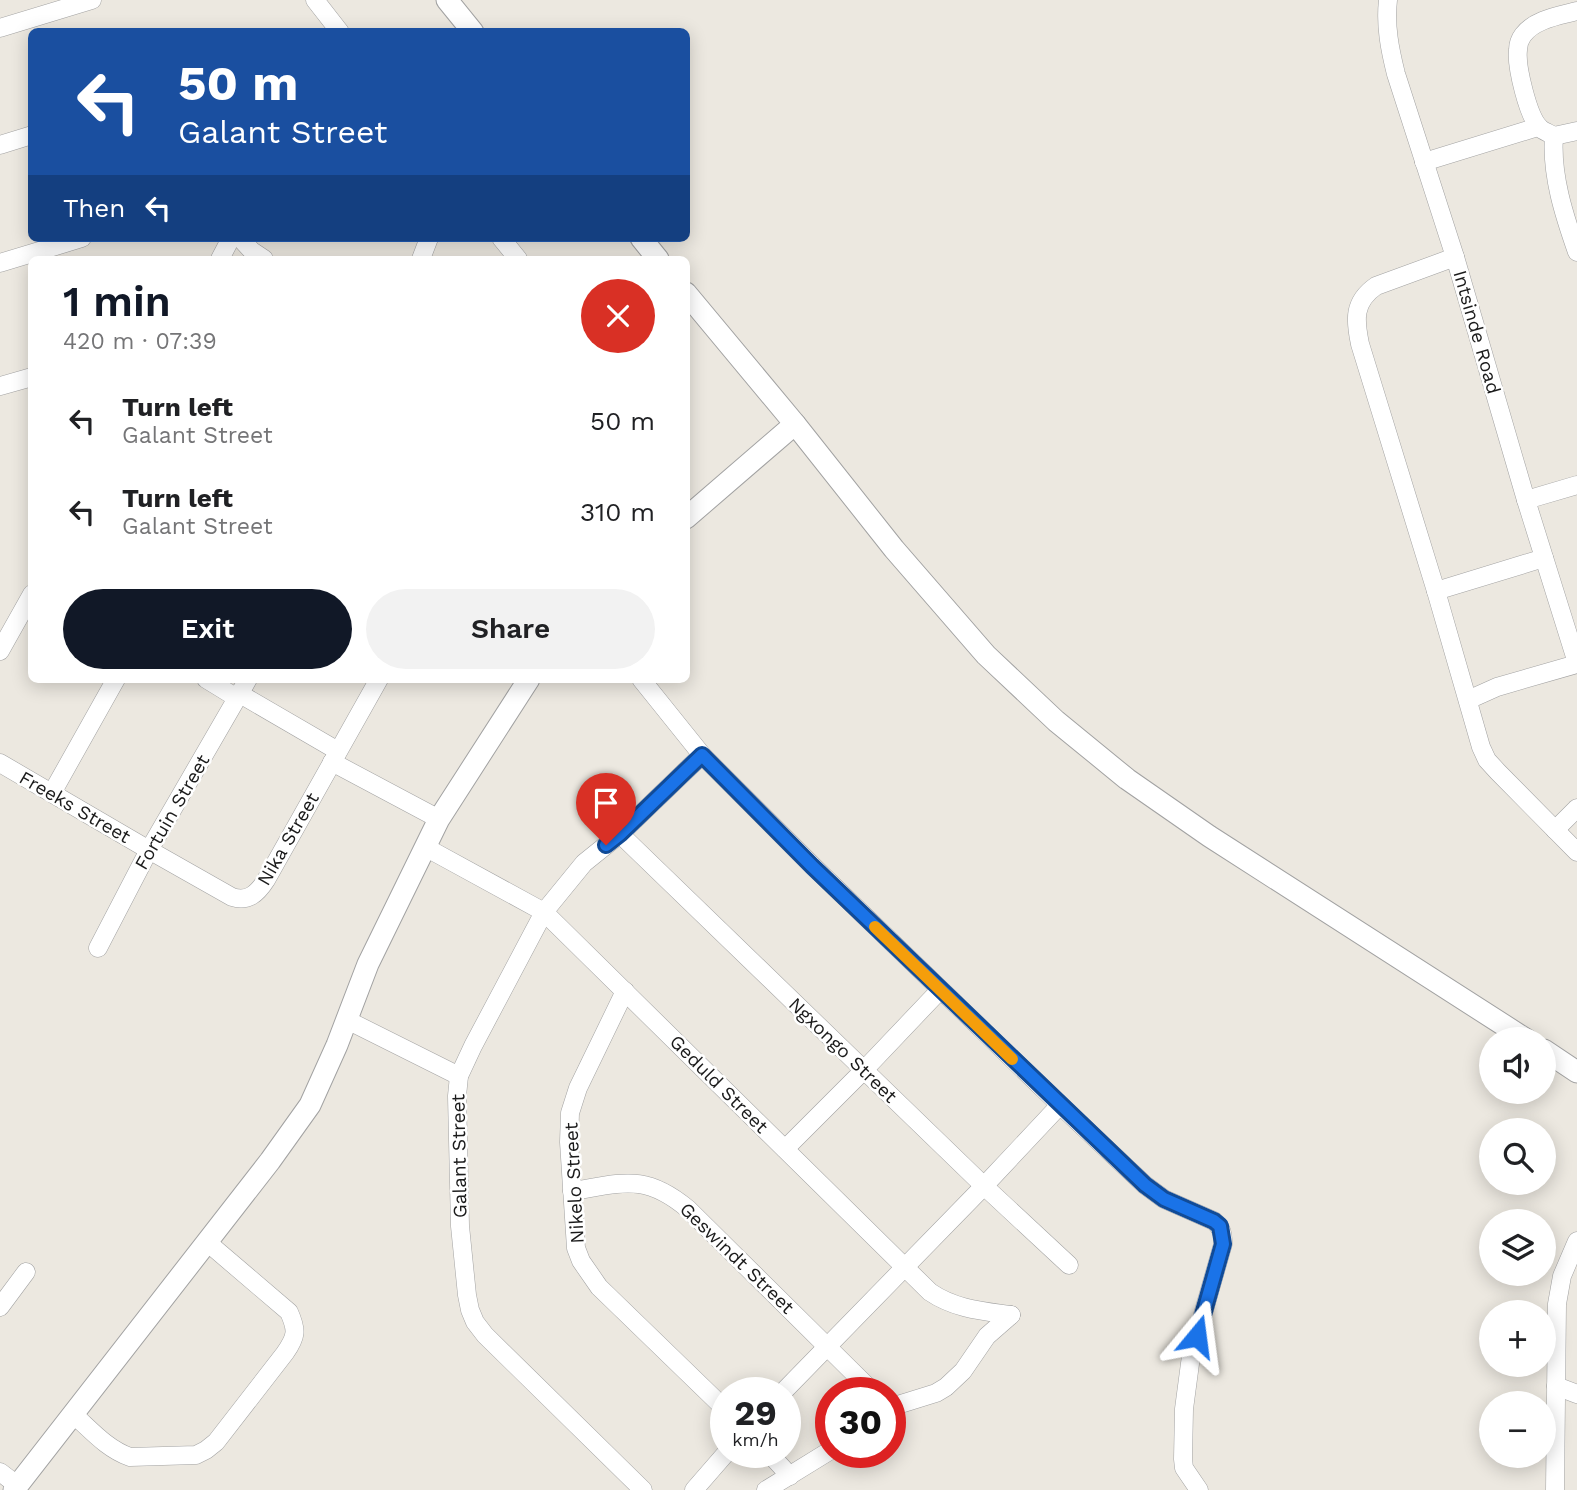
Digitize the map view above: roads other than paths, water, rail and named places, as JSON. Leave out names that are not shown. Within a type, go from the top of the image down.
[{"type":"street","points":[[0,28],[92,0]]},
{"type":"street","points":[[316,0],[337,28]]},
{"type":"street","points":[[447,0],[470,28]]},
{"type":"street","name":"Intsinde Road","points":[[1388,0],[1387,26],[1396,75],[1455,257],[1544,558],[1568,605],[1577,664]]},
{"type":"street","points":[[1577,10],[1538,22],[1522,36],[1518,47],[1526,99],[1546,131],[1564,213],[1577,252]]},
{"type":"street","points":[[1424,162],[1546,131],[1577,131]]},
{"type":"street","points":[[0,145],[28,136]]},
{"type":"street","points":[[0,263],[69,242]]},
{"type":"street","points":[[244,242],[260,256]]},
{"type":"street","points":[[504,242],[516,256]]},
{"type":"street","points":[[644,242],[656,256]]},
{"type":"street","points":[[1455,257],[1376,286],[1367,293],[1357,314],[1360,345],[1481,747],[1487,760],[1577,852]]},
{"type":"street","points":[[690,298],[894,549],[986,655],[1056,721],[1127,779],[1209,836],[1507,1027]]},
{"type":"street","points":[[0,386],[28,378]]},
{"type":"street","points":[[690,515],[795,424]]},
{"type":"street","points":[[1526,500],[1577,485]]},
{"type":"street","points":[[1436,591],[1544,558]]},
{"type":"street","points":[[0,651],[28,601]]},
{"type":"street","points":[[1468,700],[1497,687],[1577,664]]},
{"type":"street","points":[[52,793],[114,683]]},
{"type":"street","points":[[219,683],[242,690],[335,757],[439,818]]},
{"type":"street","name":"Nika Street","points":[[149,850],[232,897],[247,899],[259,891],[377,683]]},
{"type":"street","points":[[0,1472],[15,1488],[294,1130],[330,1064],[368,964],[439,818],[526,683]]},
{"type":"street","points":[[644,683],[702,755],[812,866],[1060,1105],[1145,1185],[1164,1199],[1220,1226],[1223,1244],[1191,1356],[1184,1409],[1184,1468],[1199,1490]]},
{"type":"street","name":"Fortuin Street","points":[[98,948],[149,850],[242,690]]},
{"type":"street","name":"Galant Street","points":[[643,1490],[485,1335],[475,1322],[467,1295],[460,1226],[457,1096],[459,1076],[484,1023],[544,912],[584,863],[620,834],[702,755]]},
{"type":"street","name":"Freeks Street","points":[[0,763],[149,850]]},
{"type":"street","points":[[1555,831],[1577,808]]},
{"type":"street","name":"Ngxongo Street","points":[[620,834],[1069,1265]]},
{"type":"street","name":"Geduld Street","points":[[425,846],[544,912],[930,1292],[941,1300],[967,1309],[1011,1315],[987,1336],[969,1365],[946,1387],[906,1402]]},
{"type":"street","points":[[785,1149],[940,990]]},
{"type":"street","name":"Nikelo Street","points":[[625,991],[578,1088],[570,1112],[569,1142],[576,1248],[581,1261],[599,1287],[710,1395]]},
{"type":"street","points":[[346,1020],[459,1076]]},
{"type":"street","points":[[1556,1059],[1577,1072]]},
{"type":"street","points":[[798,1377],[1060,1105]]},
{"type":"street","name":"Geswindt Street","points":[[572,1191],[625,1183],[651,1185],[664,1191],[688,1209],[858,1377]]},
{"type":"street","points":[[1555,1490],[1557,1304],[1562,1276],[1572,1262],[1577,1241]]},
{"type":"street","points":[[73,1414],[107,1445],[120,1454],[131,1457],[195,1455],[206,1451],[216,1442],[285,1353],[294,1340],[295,1332],[289,1312],[207,1242]]},
{"type":"street","points":[[0,1307],[26,1272]]},
{"type":"street","points":[[1556,1386],[1577,1394]]},
{"type":"street","points":[[766,1490],[815,1460]]},
{"type":"street","points":[[694,1490],[713,1468]]},
{"type":"street","points":[[783,1468],[790,1476]]}]
